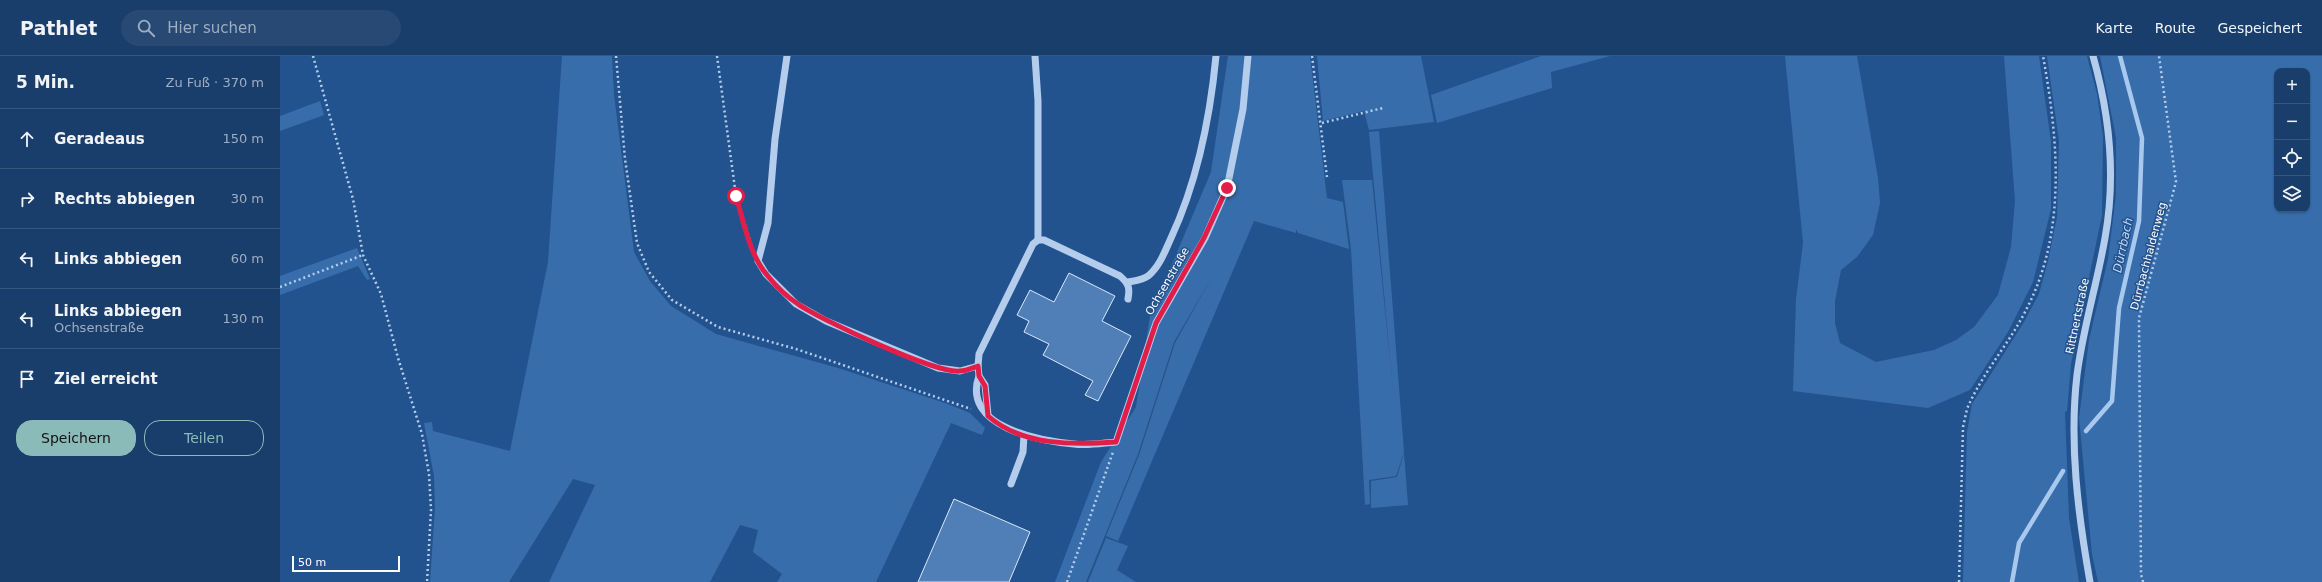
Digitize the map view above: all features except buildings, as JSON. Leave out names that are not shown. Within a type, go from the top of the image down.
[{"type":"street","points":[[787,56],[776,139],[768,222],[758,261],[766,274],[796,304],[826,321],[938,368],[960,371],[978,366]]},
{"type":"street","points":[[1035,56],[1038,101],[1038,240]]},
{"type":"street","points":[[1128,282],[1147,277],[1162,260],[1177,225],[1198,164],[1211,106],[1216,56]]},
{"type":"street","name":"Ochsenstraße","points":[[1116,442],[1156,323],[1204,238],[1227,188],[1243,109],[1248,56]]},
{"type":"street","name":"Rittnertstraße","points":[[2090,582],[2077,491],[2074,403],[2081,346],[2105,237],[2111,173],[2108,118],[2093,56]]},
{"type":"street","points":[[1116,442],[1075,445],[1024,436],[1008,429],[988,416],[978,397],[976,385],[979,376],[979,354],[1032,244],[1038,240],[1044,240],[1056,244],[1120,276],[1128,282],[1128,299]]},
{"type":"street","points":[[1011,484],[1023,452],[1024,436]]},
{"type":"path","points":[[313,56],[353,199],[363,255],[381,294],[398,358],[422,434],[429,474],[431,510],[427,582]]},
{"type":"path","points":[[616,56],[625,159],[637,243],[648,272],[672,300],[718,327],[803,351],[942,397],[988,416]]},
{"type":"path","points":[[717,56],[736,196],[746,232],[758,261]]},
{"type":"path","points":[[1312,56],[1322,123],[1327,177]]},
{"type":"path","points":[[1959,582],[1963,427],[1967,409],[2027,309],[2038,286],[2048,246],[2054,211],[2055,143],[2043,56]]},
{"type":"path","name":"Dürrbachhaldenweg","points":[[2143,582],[2141,574],[2139,318],[2176,182],[2159,56]]},
{"type":"path","points":[[1322,123],[1383,108]]},
{"type":"path","points":[[280,287],[363,255]]},
{"type":"path","points":[[1068,582],[1116,442]]},
{"type":"shaded area","points":[[562,56],[612,56],[614,95],[634,252],[650,281],[671,306],[716,334],[838,368],[945,403],[970,413],[985,428],[982,435],[951,423],[876,582],[777,582],[782,574],[753,552],[758,530],[740,525],[710,582],[549,582],[595,485],[573,479],[509,582],[430,582],[435,508],[434,476],[424,423],[432,422],[433,431],[510,451],[548,262]]},
{"type":"shaded area","points":[[1228,56],[1310,56],[1327,198],[1343,202],[1349,249],[1298,233],[1296,229],[1296,233],[1254,221],[1118,541],[1106,536],[1139,455],[1175,343],[1212,277],[1174,342],[1138,454],[1086,582],[1055,582],[1101,462],[1136,407],[1150,316],[1211,172]]},
{"type":"shaded area","points":[[1317,56],[1421,56],[1434,122],[1369,130],[1364,111],[1323,121]]},
{"type":"shaded area","points":[[1541,56],[1610,56],[1551,72],[1552,88],[1437,123],[1431,95]]},
{"type":"shaded area","points":[[1785,56],[1857,56],[1878,178],[1880,203],[1873,235],[1857,257],[1841,270],[1835,301],[1835,323],[1840,343],[1876,362],[1934,350],[1956,340],[1974,327],[1998,295],[2011,247],[2015,201],[2004,56],[2039,56],[2051,142],[2051,209],[2033,282],[2008,332],[1970,390],[1928,408],[1793,391],[1796,299],[1803,243]]},
{"type":"shaded area","points":[[2047,56],[2087,56],[2097,94],[2103,137],[2102,215],[2071,364],[2067,411],[2065,412],[2069,518],[2079,582],[1963,582],[1967,432],[1972,404],[2024,322],[2039,294],[2048,261],[2057,217],[2059,141]]},
{"type":"shaded area","points":[[2100,56],[2322,56],[2322,582],[2098,582],[2092,554],[2079,418],[2089,340],[2108,259],[2116,195],[2116,138]]},
{"type":"shaded area","points":[[320,101],[324,115],[280,131],[280,116]]},
{"type":"shaded area","points":[[1379,131],[1404,452],[1396,476],[1369,480],[1370,504],[1365,505],[1351,249],[1342,180],[1372,180],[1393,390],[1369,132]]},
{"type":"shaded area","points":[[357,248],[370,279],[367,280],[358,266],[280,295],[280,276]]},
{"type":"shaded area","points":[[1404,453],[1408,505],[1371,508],[1371,481],[1397,477]]},
{"type":"shaded area","points":[[1106,538],[1128,546],[1117,570],[1136,582],[1088,582]]},
{"type":"waterway","name":"Dürrbach","points":[[2086,431],[2112,401],[2119,308],[2139,221],[2142,138],[2120,56]]},
{"type":"waterway","name":"Dürrbach","points":[[2012,582],[2019,543],[2063,471]]},
{"type":"route","points":[[736,196],[746,232],[758,261],[766,274],[796,304],[826,321],[938,368],[960,371],[978,366],[979,376],[985,386],[988,401],[988,416],[994,421],[1024,436],[1075,445],[1116,442],[1156,323],[1204,238],[1227,188]]}]
